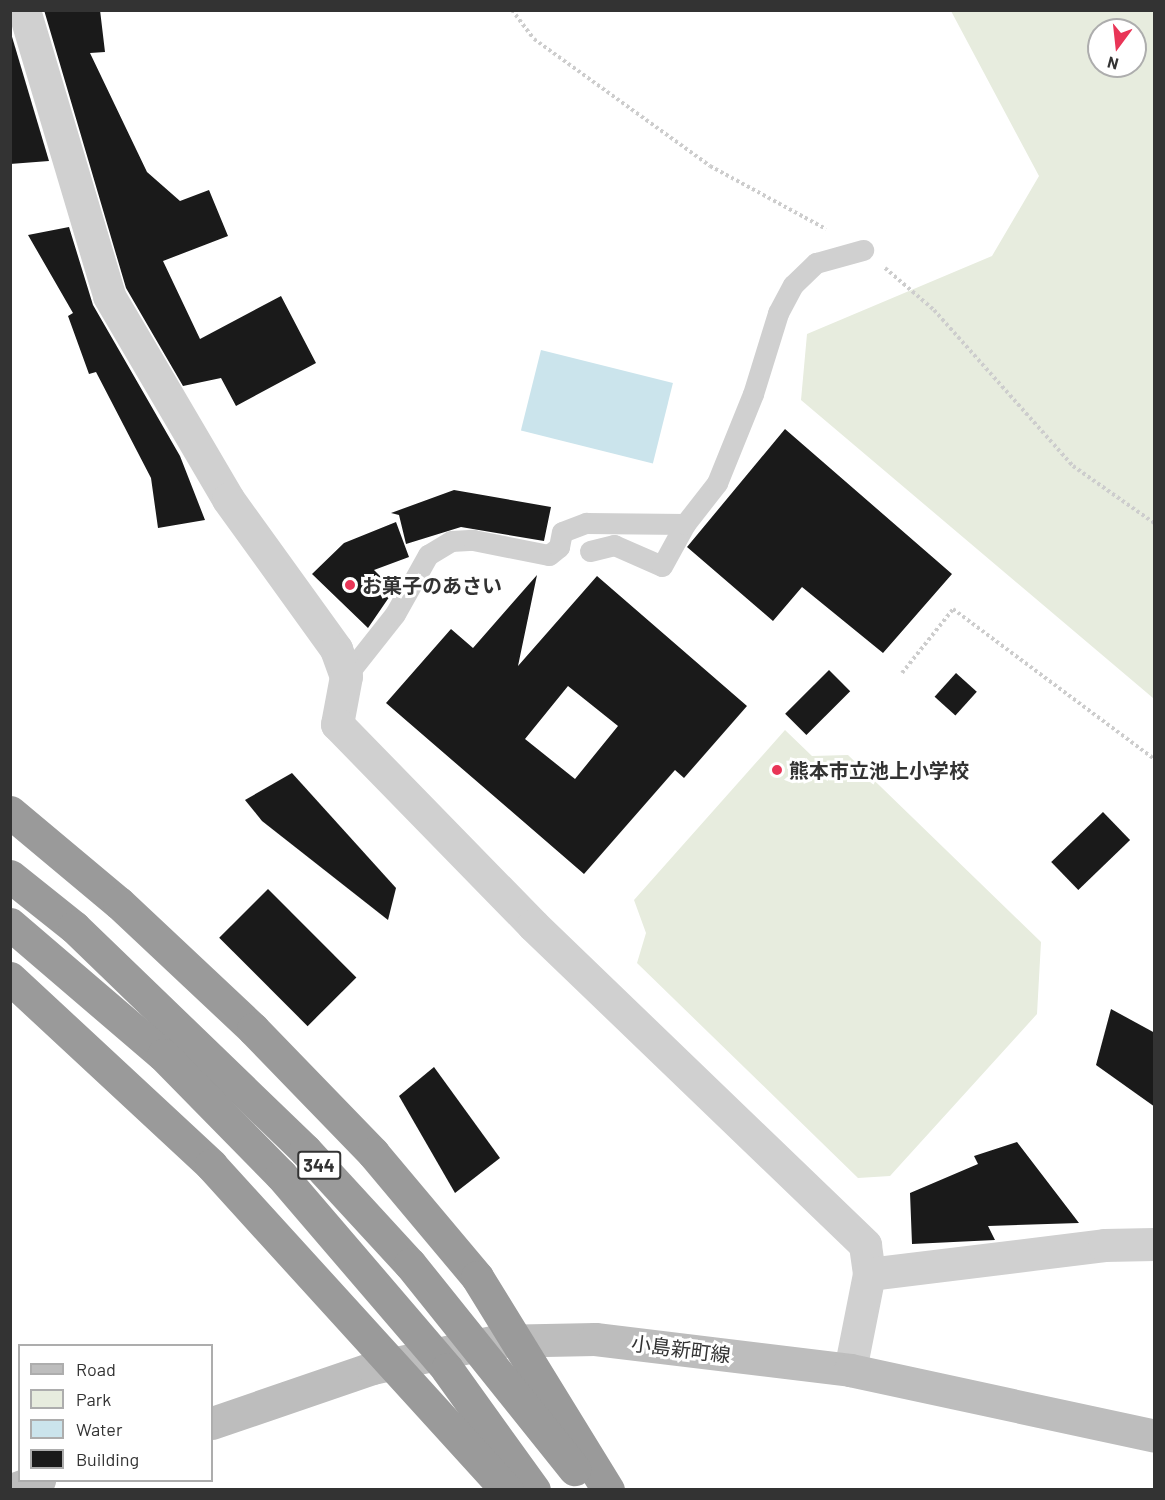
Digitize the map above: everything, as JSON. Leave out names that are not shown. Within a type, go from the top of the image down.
[{"type":"highway","points":[[10,812],[119,903],[253,1029],[373,1153],[477,1277],[608,1490]]},
{"type":"highway","name":"344","points":[[10,876],[74,927],[305,1150],[410,1264],[591,1490]]},
{"type":"highway","name":"344","points":[[10,924],[163,1055],[282,1176],[447,1369],[534,1490]]},
{"type":"highway","points":[[10,978],[211,1165],[507,1490]]},
{"type":"main road","name":"小島新町線","points":[[213,1423],[373,1368],[496,1341],[595,1339],[850,1370],[1155,1436]]},
{"type":"main road","points":[[11,1490],[33,1482]]},
{"type":"street","points":[[24,10],[109,296],[228,500],[336,649],[346,676],[337,724],[361,752],[865,1245],[868,1274],[850,1370]]},
{"type":"street","points":[[868,1274],[1104,1245],[1155,1244]]},
{"type":"lane","points":[[590,551],[614,545],[662,566],[685,524],[717,483],[753,394],[778,313],[793,285],[816,263],[864,250]]},
{"type":"lane","points":[[346,676],[395,614],[428,555],[452,541],[473,540],[549,555],[560,547],[562,532],[586,523],[685,524]]},
{"type":"path","points":[[512,10],[534,39],[710,166],[864,250],[934,310],[1073,466],[1155,523]]},
{"type":"path","points":[[902,673],[953,609],[1155,759]]},
{"type":"green space","points":[[951,11],[1154,11],[1154,738],[1153,698],[801,400],[807,334],[992,256],[1039,176]]},
{"type":"green space","points":[[785,730],[812,756],[848,755],[1041,942],[1037,1014],[890,1176],[858,1178],[637,963],[646,933],[634,900]]},
{"type":"water","points":[[541,350],[673,383],[653,463],[521,431]]},
{"type":"building","points":[[44,10],[100,10],[105,52],[90,53],[147,172],[180,201],[209,190],[228,236],[163,261],[200,339],[281,296],[316,363],[236,406],[221,378],[183,386],[126,288]]},
{"type":"building","points":[[10,30],[49,161],[10,164]]},
{"type":"building","points":[[69,227],[93,305],[180,456],[205,520],[158,528],[151,478],[96,372],[89,374],[68,316],[73,313],[28,235]]},
{"type":"building","points":[[785,429],[952,574],[883,653],[802,587],[773,621],[687,547]]},
{"type":"building","points":[[454,490],[551,507],[544,541],[461,527],[406,544],[399,515],[391,513]]},
{"type":"building","points":[[396,522],[409,557],[374,570],[394,590],[368,628],[312,574],[344,543]]},
{"type":"building","points":[[537,575],[518,666],[597,576],[747,706],[684,778],[675,770],[584,874],[386,703],[451,629],[473,648]],"holes":[[[568,686],[618,726],[575,779],[525,739]]]},
{"type":"building","points":[[829,670],[850,691],[806,735],[785,714]]},
{"type":"building","points":[[956,673],[977,692],[955,716],[935,697]]},
{"type":"building","points":[[292,773],[396,888],[388,920],[262,821],[245,800]]},
{"type":"building","points":[[1103,812],[1130,840],[1078,890],[1051,862]]},
{"type":"building","points":[[268,889],[356,977],[308,1026],[219,938]]},
{"type":"building","points":[[1111,1009],[1155,1033],[1155,1107],[1096,1065]]},
{"type":"building","points":[[434,1067],[500,1158],[455,1193],[399,1096]]},
{"type":"building","points":[[1017,1142],[1079,1223],[988,1226],[995,1240],[912,1244],[910,1193],[978,1164],[974,1156]]},
{"type":"place","name":"お菓子のあさい","points":[[350,585]]},
{"type":"place","name":"熊本市立池上小学校","points":[[777,770]]}]
